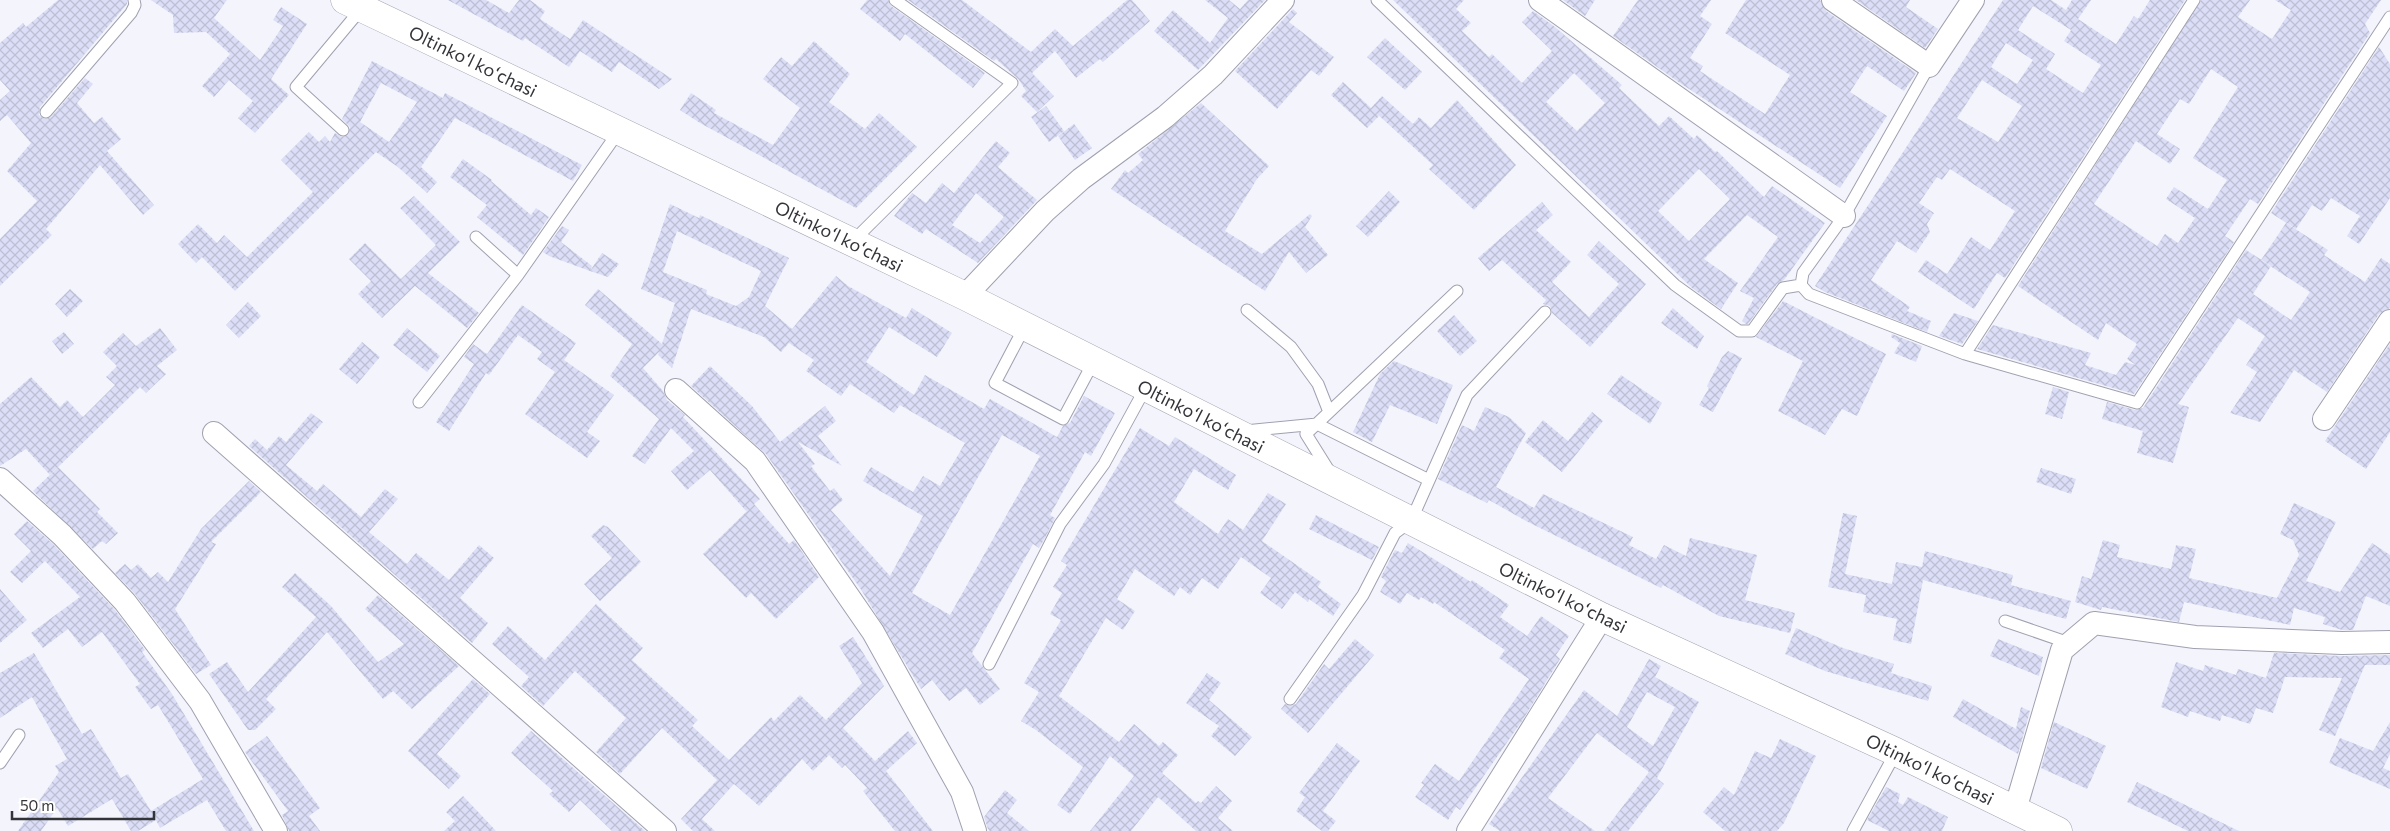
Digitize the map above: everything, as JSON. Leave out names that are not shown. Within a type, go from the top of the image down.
[{"type":"main road","name":"Oltinkoʻl koʻchasi","points":[[354,4],[965,296],[1602,617],[1896,752],[2058,831]]},
{"type":"street","points":[[965,296],[1045,211],[1081,179],[1165,117],[1212,75],[1283,0]]},
{"type":"street","points":[[1540,0],[1844,216]]},
{"type":"street","points":[[1832,0],[1929,66],[1973,0]]},
{"type":"street","points":[[2324,419],[2390,321]]},
{"type":"street","points":[[676,390],[755,461],[873,632],[962,792],[975,831]]},
{"type":"street","points":[[214,433],[665,831]]},
{"type":"street","points":[[0,479],[62,535],[126,602],[200,701],[276,831]]},
{"type":"street","points":[[1468,831],[1602,617]]},
{"type":"street","points":[[2015,810],[2062,650],[2094,623],[2195,637],[2342,643],[2390,642]]},
{"type":"lane","points":[[46,112],[130,14],[134,0]]},
{"type":"lane","points":[[852,242],[1012,83],[895,0]]},
{"type":"lane","points":[[1377,0],[1674,285],[1738,331],[1752,332],[1783,288],[1801,284]]},
{"type":"lane","points":[[1965,354],[2194,0]]},
{"type":"lane","points":[[343,130],[296,86],[354,4]]},
{"type":"lane","points":[[1929,66],[1844,216],[1803,273],[1801,284],[1809,294],[1965,354],[2138,403],[2390,17]]},
{"type":"lane","points":[[419,402],[518,275],[619,131]]},
{"type":"lane","points":[[476,237],[518,275]]},
{"type":"lane","points":[[1337,484],[1306,434],[1457,291]]},
{"type":"lane","points":[[1247,310],[1291,347],[1318,384],[1329,412]]},
{"type":"lane","points":[[1290,699],[1363,595],[1395,533],[1411,521],[1467,396],[1545,312]]},
{"type":"lane","points":[[1025,326],[994,383],[1063,419],[1094,361]]},
{"type":"lane","points":[[988,664],[1060,524],[1104,464],[1146,387]]},
{"type":"lane","points":[[1234,432],[1317,424],[1429,480]]},
{"type":"lane","points":[[2005,621],[2069,643]]},
{"type":"lane","points":[[0,763],[19,735]]},
{"type":"lane","points":[[1854,831],[1896,752]]},
{"type":"building","points":[[58,0],[127,0],[127,4],[40,107],[39,115],[45,119],[51,117],[85,78],[93,84],[77,103],[94,123],[102,117],[121,139],[107,151],[154,205],[143,215],[100,165],[46,229],[52,235],[0,286],[0,239],[37,201],[7,171],[31,143],[7,115],[0,121],[0,100],[10,91],[0,80],[0,43],[23,23],[26,27]]},
{"type":"building","points":[[151,0],[227,0],[214,18],[260,60],[283,26],[273,20],[281,7],[307,24],[271,79],[289,95],[255,133],[238,118],[253,101],[229,80],[214,97],[202,86],[230,54],[206,32],[174,33],[173,15]]},
{"type":"building","points":[[448,0],[486,0],[509,13],[519,0],[530,0],[545,11],[540,19],[570,39],[583,20],[672,79],[659,89],[619,62],[612,72],[580,51],[569,67],[525,38],[523,41]]},
{"type":"building","points":[[867,0],[888,0],[891,6],[985,73],[973,88],[905,34],[900,41],[860,9]]},
{"type":"building","points":[[908,0],[962,0],[1031,52],[1055,29],[1073,46],[1127,0],[1132,0],[1150,21],[1103,62],[1100,59],[1076,78],[1055,51],[1032,73],[1054,96],[1037,112],[1021,96],[1026,91],[1019,80],[996,59],[994,61]]},
{"type":"building","points":[[1205,0],[1229,0],[1240,9],[1248,0],[1265,0],[1198,70],[1154,31],[1173,10],[1210,43],[1228,18]]},
{"type":"building","points":[[1393,0],[1464,0],[1456,9],[1471,23],[1462,31],[1489,57],[1492,54],[1522,83],[1552,51],[1522,22],[1533,11],[1555,27],[1622,85],[1619,88],[1659,126],[1669,116],[1694,139],[1697,135],[1715,152],[1717,151],[1764,197],[1772,186],[1825,223],[1784,280],[1777,284],[1748,324],[1742,321],[1754,298],[1740,291],[1778,237],[1747,215],[1704,259],[1738,283],[1721,309],[1692,288]],"holes":[[[1574,73],[1605,103],[1577,131],[1546,102]],[[1699,169],[1730,199],[1689,241],[1658,211]]]},
{"type":"building","points":[[1563,0],[1595,0],[1585,16]]},
{"type":"building","points":[[1638,0],[1711,0],[1700,16],[1712,24],[1690,58],[1703,66],[1700,71],[1765,114],[1790,75],[1725,33],[1746,0],[1820,0],[1826,11],[1916,73],[1904,91],[1867,66],[1850,92],[1887,116],[1840,188],[1680,83],[1613,36]]},
{"type":"building","points":[[1856,0],[1910,0],[1906,7],[1938,29],[1925,48]]},
{"type":"building","points":[[2003,0],[2051,0],[2066,10],[2072,0],[2091,0],[2078,19],[2116,44],[2134,16],[2138,19],[2150,0],[2185,0],[2005,278],[1997,273],[1974,309],[1918,272],[1926,260],[1947,274],[1971,237],[1990,250],[2015,211],[1950,169],[1942,180],[1937,177],[1919,203],[1934,213],[1927,224],[1930,232],[1916,253],[1897,241],[1871,280],[1910,307],[1907,311],[1931,321],[1927,332],[1825,292],[1815,286]],"holes":[[[2033,6],[2071,30],[2077,21],[2064,41],[2101,65],[2083,93],[2046,69],[2055,54],[2018,30]],[[2006,43],[2033,60],[2017,84],[1991,67]],[[1982,80],[2022,106],[1998,142],[1957,118]]]},
{"type":"building","points":[[2201,0],[2250,0],[2238,17],[2272,39],[2291,10],[2275,0],[2381,0],[2365,24],[2370,33],[2258,204],[2250,199],[2225,236],[2234,242],[2134,394],[1977,349],[1993,325],[2091,353],[2085,365],[2116,375],[2125,362],[2136,365],[2127,359],[2137,344],[2106,323],[2098,340],[2018,286]],"holes":[[[2211,69],[2238,87],[2193,158],[2227,180],[2208,209],[2174,187],[2166,199],[2195,218],[2178,243],[2165,234],[2157,246],[2094,204],[2136,141],[2170,164],[2180,149],[2157,134],[2180,99],[2189,104]]]},
{"type":"building","points":[[1293,9],[1297,13],[1289,22],[1334,57],[1319,76],[1311,70],[1277,109],[1235,71]]},
{"type":"building","points":[[1385,38],[1422,72],[1405,90],[1367,57]]},
{"type":"building","points":[[814,41],[850,74],[829,102],[865,129],[879,113],[917,147],[856,208],[700,123],[680,110],[691,93],[716,110],[714,113],[773,145],[800,108],[763,79],[781,57],[792,66]]},
{"type":"building","points":[[2379,47],[2390,64],[2390,198],[2359,244],[2347,236],[2360,216],[2331,198],[2322,211],[2312,205],[2296,229],[2271,213]]},
{"type":"building","points":[[372,61],[443,98],[445,93],[582,165],[573,181],[455,118],[421,167],[437,182],[427,193],[398,167],[376,152],[235,291],[202,257],[196,263],[178,244],[198,224],[217,243],[224,235],[247,257],[313,192],[281,160],[309,132],[319,142],[325,136],[330,142],[335,133],[342,137],[348,135],[350,127],[342,119]],"holes":[[[381,83],[417,102],[389,142],[360,122]]]},
{"type":"building","points":[[1343,82],[1371,108],[1382,96],[1413,124],[1419,117],[1431,128],[1457,100],[1516,165],[1474,210],[1429,169],[1433,165],[1375,112],[1379,116],[1367,128],[1331,95]]},
{"type":"building","points":[[1201,103],[1269,166],[1257,179],[1225,231],[1262,254],[1310,214],[1312,216],[1305,227],[1328,255],[1306,273],[1289,252],[1265,291],[1111,189],[1125,170],[1128,173],[1143,160],[1138,154]]},
{"type":"building","points":[[1046,106],[1064,131],[1049,142],[1031,117]]},
{"type":"building","points":[[1074,124],[1092,148],[1075,160],[1058,136]]},
{"type":"building","points":[[996,141],[1010,153],[998,167],[1037,200],[978,263],[926,229],[922,234],[894,216],[912,193],[926,203],[942,183],[954,193]],"holes":[[[976,193],[1004,217],[980,243],[952,225]]]},
{"type":"building","points":[[463,159],[492,180],[531,215],[536,208],[549,217],[523,255],[477,217],[487,205],[450,177]]},
{"type":"building","points":[[1389,191],[1400,202],[1368,237],[1356,226]]},
{"type":"building","points":[[414,196],[460,242],[428,273],[479,313],[467,328],[415,286],[382,318],[358,294],[371,281],[349,259],[365,243],[401,279],[436,245],[400,208]]},
{"type":"building","points":[[1542,202],[1553,215],[1536,230],[1571,262],[1552,282],[1589,317],[1619,284],[1587,255],[1599,241],[1646,284],[1590,347],[1552,313],[1550,306],[1543,304],[1546,300],[1502,260],[1489,271],[1478,258]]},
{"type":"building","points":[[670,204],[699,218],[700,215],[789,258],[765,306],[792,329],[836,276],[848,286],[906,318],[912,308],[952,333],[937,357],[889,327],[866,362],[914,395],[925,375],[984,409],[990,399],[1057,437],[1063,426],[1070,423],[1084,396],[1115,413],[1091,456],[1085,452],[1050,515],[1055,518],[1045,538],[1039,548],[1033,544],[972,653],[1000,689],[980,705],[966,688],[949,701],[932,680],[921,689],[862,591],[766,454],[691,386],[710,366],[752,406],[780,442],[825,406],[836,421],[818,436],[842,466],[798,442],[815,464],[811,466],[830,491],[834,488],[843,500],[831,510],[890,576],[923,516],[863,481],[871,467],[913,492],[923,476],[940,486],[965,443],[900,405],[894,413],[850,384],[841,396],[806,371],[814,360],[789,343],[781,352],[764,337],[691,309],[672,368],[658,355],[659,352],[643,368],[663,391],[667,400],[685,415],[683,417],[760,499],[754,504],[789,544],[794,540],[819,577],[776,619],[751,593],[746,598],[703,554],[748,510],[746,511],[710,470],[687,490],[671,471],[694,451],[671,428],[645,464],[632,456],[659,419],[610,376],[632,344],[585,305],[598,289],[662,344],[675,303],[641,289]],"holes":[[[677,231],[761,271],[749,297],[736,306],[706,294],[707,290],[663,272]],[[1002,435],[1040,456],[950,615],[912,593]]]},
{"type":"building","points":[[2286,223],[2328,250],[2324,255],[2365,282],[2381,258],[2390,264],[2390,308],[2379,314],[2327,392],[2294,370],[2260,422],[2230,413],[2257,372],[2246,365],[2265,336],[2238,318],[2178,404],[2189,407],[2173,463],[2137,453],[2143,431],[2102,419],[2107,402],[2135,410],[2143,408],[2246,250],[2261,260]],"holes":[[[2271,266],[2310,292],[2291,320],[2253,294]]]},
{"type":"building","points":[[562,226],[569,230],[561,242],[592,266],[590,271],[543,252]]},
{"type":"building","points":[[602,253],[619,264],[608,277],[590,271]]},
{"type":"building","points":[[70,289],[83,301],[67,317],[55,304]]},
{"type":"building","points":[[1783,301],[1886,354],[1857,416],[1842,409],[1825,435],[1778,411],[1803,361],[1756,337]]},
{"type":"building","points":[[248,302],[261,316],[239,338],[226,325]]},
{"type":"building","points":[[522,305],[576,343],[564,360],[614,395],[587,432],[600,441],[587,458],[525,414],[555,372],[537,359],[542,352],[518,335],[489,375],[486,373],[449,431],[436,422],[474,364],[464,357],[473,344],[487,354]]},
{"type":"building","points":[[1673,308],[1704,336],[1697,349],[1661,323]]},
{"type":"building","points":[[1954,313],[1978,321],[1962,344],[1939,336]]},
{"type":"building","points":[[1454,315],[1477,341],[1460,356],[1437,331]]},
{"type":"building","points":[[160,328],[177,350],[157,366],[166,374],[146,393],[140,387],[50,475],[26,449],[0,466],[0,404],[31,377],[60,407],[67,400],[83,417],[115,385],[106,377],[117,366],[103,352],[123,333],[136,346]]},
{"type":"building","points":[[407,328],[440,356],[427,372],[393,345]]},
{"type":"building","points":[[64,332],[74,344],[62,354],[52,341]]},
{"type":"building","points":[[1892,334],[1922,346],[1916,362],[1894,353],[1900,343],[1891,337]]},
{"type":"building","points":[[362,342],[380,357],[357,384],[339,369]]},
{"type":"building","points":[[2390,344],[2390,432],[2366,469],[2325,441]]},
{"type":"building","points":[[1728,351],[1742,358],[1713,412],[1699,405],[1709,388],[1707,386],[1722,357]]},
{"type":"building","points":[[1394,361],[1453,385],[1437,424],[1390,405],[1372,442],[1353,432],[1380,374]]},
{"type":"building","points":[[1621,375],[1662,403],[1650,424],[1607,394]]},
{"type":"building","points":[[2053,387],[2069,392],[2062,419],[2045,414]]},
{"type":"building","points":[[1485,407],[1509,417],[1526,433],[1496,487],[1534,508],[1543,494],[1633,537],[1629,545],[1656,559],[1664,545],[1686,556],[1690,538],[1757,555],[1745,600],[1795,613],[1790,633],[1719,616],[1663,585],[1661,588],[1526,521],[1489,500],[1487,503],[1438,479],[1462,425],[1474,431]]},
{"type":"building","points":[[1592,412],[1603,421],[1562,472],[1525,442],[1543,420],[1568,441]]},
{"type":"building","points":[[311,413],[323,422],[286,465],[317,491],[323,484],[361,517],[385,489],[398,499],[369,532],[407,564],[416,553],[449,580],[479,545],[494,558],[460,598],[488,623],[472,643],[249,446],[255,439],[267,450],[279,436],[286,442]]},
{"type":"building","points":[[1140,428],[1169,446],[1175,437],[1236,475],[1228,490],[1194,469],[1174,502],[1218,534],[1228,519],[1243,530],[1268,493],[1286,504],[1262,541],[1321,582],[1318,587],[1341,604],[1333,616],[1309,599],[1308,602],[1295,592],[1282,609],[1260,593],[1271,578],[1241,557],[1218,589],[1202,578],[1190,595],[1180,587],[1174,596],[1135,569],[1117,599],[1135,611],[1123,630],[1106,618],[1059,696],[1119,742],[1134,724],[1159,746],[1163,742],[1178,755],[1162,773],[1196,803],[1198,801],[1201,803],[1216,786],[1232,801],[1218,818],[1233,831],[1196,831],[1158,797],[1131,831],[1090,831],[1134,776],[1110,756],[1070,814],[1057,805],[1083,767],[1036,730],[1021,721],[1039,692],[1024,683],[1061,620],[1050,614],[1062,593],[1053,587],[1067,565],[1061,561]]},
{"type":"building","points":[[58,467],[100,509],[97,512],[118,533],[106,544],[102,541],[93,549],[33,491]]},
{"type":"building","points":[[2041,468],[2076,479],[2071,494],[2036,482]]},
{"type":"building","points":[[249,481],[261,492],[211,542],[216,544],[175,609],[211,665],[196,674],[135,594],[115,573],[125,564],[131,570],[138,564],[151,578],[158,572],[168,582],[201,529]]},
{"type":"building","points":[[2294,503],[2336,522],[2306,581],[2340,592],[2372,543],[2390,555],[2390,606],[2366,596],[2353,630],[2342,630],[2323,624],[2325,617],[2294,608],[2290,625],[2184,602],[2179,622],[2102,607],[2101,610],[2075,602],[2082,576],[2091,579],[2103,540],[2120,545],[2117,557],[2171,569],[2176,545],[2196,549],[2189,578],[2277,598],[2299,555],[2293,540],[2280,534]]},
{"type":"building","points":[[1843,513],[1857,516],[1845,574],[1892,584],[1896,562],[1922,567],[1925,551],[2013,575],[2011,585],[2071,601],[2066,619],[1923,580],[1911,644],[1893,640],[1897,619],[1863,612],[1866,595],[1828,587]]},
{"type":"building","points":[[1316,515],[1379,547],[1372,560],[1309,529]]},
{"type":"building","points":[[27,521],[53,544],[115,610],[145,650],[142,652],[172,694],[254,831],[226,831],[207,800],[160,828],[156,820],[138,831],[131,831],[112,799],[68,826],[57,808],[41,831],[18,831],[59,772],[55,766],[67,759],[32,697],[0,718],[0,673],[34,653],[82,734],[91,729],[121,778],[128,774],[151,811],[203,779],[158,705],[151,709],[135,687],[140,684],[102,632],[82,647],[68,629],[43,648],[31,633],[80,597],[45,561],[22,583],[10,572],[31,551],[14,534]]},
{"type":"building","points":[[603,525],[608,527],[641,562],[600,601],[584,584],[612,558],[591,536]]},
{"type":"building","points":[[1408,543],[1471,582],[1472,580],[1509,605],[1500,617],[1527,636],[1541,616],[1569,636],[1556,655],[1560,659],[1522,721],[1460,810],[1456,807],[1448,820],[1415,797],[1424,785],[1421,783],[1435,764],[1459,781],[1529,679],[1499,658],[1505,650],[1434,602],[1433,604],[1421,597],[1419,600],[1407,593],[1400,604],[1380,592],[1386,581],[1381,577],[1395,550],[1402,553]]},
{"type":"building","points":[[295,573],[331,606],[378,662],[404,644],[365,609],[378,595],[459,666],[412,709],[393,691],[383,699],[327,632],[266,699],[276,709],[255,730],[248,730],[209,674],[227,662],[248,692],[316,617],[282,587]]},
{"type":"building","points":[[0,589],[27,620],[0,643]]},
{"type":"building","points":[[596,604],[643,648],[632,660],[698,720],[692,726],[729,760],[771,717],[774,721],[800,695],[826,720],[862,683],[839,646],[853,637],[884,686],[843,728],[875,761],[908,731],[917,743],[886,771],[933,831],[895,831],[863,791],[867,788],[845,765],[842,768],[829,755],[813,771],[802,759],[759,806],[734,784],[702,819],[715,831],[693,831],[681,819],[717,780],[662,728],[620,774],[596,752],[626,718],[575,671],[543,706],[521,686],[529,677],[492,644],[508,626],[545,660]]},
{"type":"building","points":[[1796,628],[1843,648],[1894,664],[1891,673],[1932,686],[1928,701],[1825,671],[1785,654]]},
{"type":"building","points":[[1355,639],[1374,655],[1308,733],[1281,709],[1285,704],[1290,706],[1296,704],[1324,664],[1329,669]]},
{"type":"building","points":[[1998,639],[2043,657],[2039,676],[1990,656]]},
{"type":"building","points":[[2274,653],[2342,656],[2390,655],[2390,665],[2365,665],[2335,736],[2319,730],[2342,678],[2285,677],[2273,713],[2256,708],[2250,724],[2222,715],[2220,721],[2190,711],[2188,717],[2161,707],[2176,662],[2203,671],[2205,665],[2236,675],[2238,669],[2266,678]]},
{"type":"building","points":[[1649,659],[1661,666],[1655,677],[1699,702],[1657,778],[1652,774],[1664,784],[1628,831],[1604,831],[1649,772],[1597,733],[1548,798],[1595,831],[1500,831],[1489,824],[1584,690],[1617,716]],"holes":[[[1647,692],[1675,707],[1653,746],[1627,727]]]},
{"type":"building","points":[[1207,673],[1221,683],[1209,700],[1252,737],[1235,756],[1211,736],[1219,726],[1186,703]]},
{"type":"building","points":[[473,679],[490,694],[437,754],[461,776],[449,789],[408,751]]},
{"type":"building","points":[[1963,699],[2016,729],[2021,707],[2030,711],[2018,754],[1953,717]]},
{"type":"building","points":[[2054,722],[2106,746],[2087,789],[2041,768]]},
{"type":"building","points":[[2390,722],[2390,754],[2383,768],[2390,771],[2390,789],[2329,763],[2340,738],[2373,751]]},
{"type":"building","points":[[531,731],[645,831],[612,831],[580,800],[569,812],[549,794],[553,791],[511,753]]},
{"type":"building","points":[[267,736],[320,808],[309,816],[320,831],[289,831],[282,815],[288,811],[245,752]]},
{"type":"building","points":[[1780,739],[1816,756],[1784,823],[1777,831],[1725,831],[1703,812],[1724,787],[1734,795],[1755,751],[1771,758]]},
{"type":"building","points":[[1337,743],[1360,761],[1323,811],[1336,821],[1328,831],[1322,831],[1296,811],[1305,797],[1299,793]]},
{"type":"building","points":[[2137,782],[2239,831],[2188,831],[2127,802]]},
{"type":"building","points":[[1886,787],[1900,794],[1898,802],[1903,805],[1908,797],[1948,817],[1942,831],[1889,831],[1867,820]]},
{"type":"building","points":[[1005,790],[1017,800],[1007,813],[1029,831],[990,831],[988,829],[984,817]]},
{"type":"building","points":[[463,796],[496,831],[444,831],[455,821],[446,812]]}]
